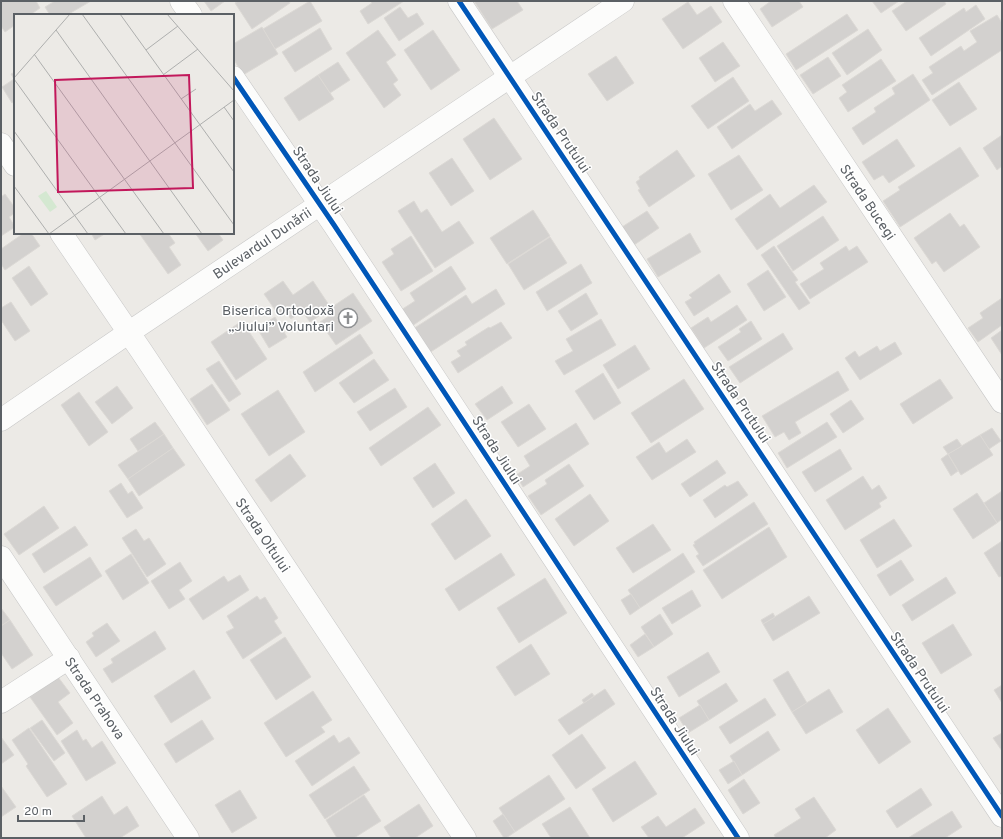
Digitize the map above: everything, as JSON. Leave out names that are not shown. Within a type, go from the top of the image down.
[{"type":"street","points":[[181,1],[190,14]]},
{"type":"street","name":"Strada Prutului","points":[[459,1],[1002,816]]},
{"type":"street","name":"Bulevardul Dunării","points":[[1,420],[128,332],[623,1]]},
{"type":"street","name":"Strada Bucegi","points":[[734,1],[1002,402]]},
{"type":"street","name":"Strada Jiului","points":[[234,78],[320,204],[738,838]]},
{"type":"street","points":[[1,144],[14,164]]},
{"type":"street","name":"Strada Oltului","points":[[62,234],[465,838]]},
{"type":"street","name":"Strada Prahova","points":[[1,558],[188,838]]},
{"type":"street","points":[[1,702],[69,658]]},
{"type":"building","points":[[1,1],[36,1],[40,8],[31,14],[14,14],[14,26],[5,32],[1,26]]},
{"type":"building","points":[[55,1],[91,1],[69,14],[49,14],[45,7]]},
{"type":"building","points":[[204,1],[225,1],[211,11]]},
{"type":"building","points":[[238,1],[289,1],[290,3],[252,29],[235,3]]},
{"type":"building","points":[[310,1],[322,21],[275,49],[263,29]]},
{"type":"building","points":[[370,1],[404,1],[368,24],[360,11],[372,3]]},
{"type":"building","points":[[474,1],[517,1],[523,10],[492,29]]},
{"type":"building","points":[[771,1],[799,1],[803,7],[772,27],[760,9]]},
{"type":"building","points":[[872,1],[899,1],[881,13]]},
{"type":"building","points":[[907,1],[944,1],[946,4],[906,31],[892,11]]},
{"type":"building","points":[[688,2],[697,15],[711,6],[722,22],[683,49],[662,19]]},
{"type":"building","points":[[976,5],[985,19],[931,56],[919,38],[964,8],[966,12]]},
{"type":"building","points":[[400,7],[408,18],[417,13],[424,24],[399,41],[384,18]]},
{"type":"building","points":[[847,14],[858,30],[796,70],[786,54]]},
{"type":"building","points":[[997,15],[1002,23],[1002,50],[932,95],[922,80],[933,73],[929,67],[961,46],[964,51],[977,42],[970,31]]},
{"type":"building","points":[[262,27],[278,54],[243,75],[234,60],[234,43]]},
{"type":"building","points":[[320,28],[332,49],[295,72],[282,52]]},
{"type":"building","points":[[868,29],[882,50],[847,75],[832,53]]},
{"type":"building","points":[[378,30],[396,55],[386,62],[398,80],[393,84],[401,95],[384,108],[346,53]]},
{"type":"building","points":[[433,30],[460,70],[431,90],[404,50]]},
{"type":"building","points":[[723,42],[740,66],[715,82],[699,58]]},
{"type":"building","points":[[616,56],[634,83],[607,101],[588,74]]},
{"type":"building","points":[[828,57],[841,76],[813,94],[800,75]]},
{"type":"building","points":[[881,59],[896,81],[848,112],[839,98],[847,92],[842,85]]},
{"type":"building","points":[[338,62],[350,80],[330,93],[318,75]]},
{"type":"building","points":[[913,74],[930,100],[863,145],[852,128],[876,112],[874,108],[895,94],[892,88]]},
{"type":"building","points":[[318,75],[334,99],[299,121],[284,98]]},
{"type":"building","points":[[733,77],[749,101],[708,129],[691,106]]},
{"type":"building","points":[[14,79],[14,102],[12,103],[2,87]]},
{"type":"building","points":[[959,82],[977,109],[950,126],[932,100]]},
{"type":"building","points":[[772,100],[782,114],[732,149],[717,127],[750,104],[755,111]]},
{"type":"building","points":[[494,118],[522,159],[490,180],[463,139]]},
{"type":"building","points":[[1002,135],[1002,166],[997,170],[983,148]]},
{"type":"building","points":[[897,139],[915,166],[889,183],[883,175],[874,180],[862,162]]},
{"type":"building","points":[[960,147],[979,176],[900,227],[883,201],[900,190],[898,187]]},
{"type":"building","points":[[677,150],[695,176],[649,207],[638,190],[640,189],[636,182],[640,179],[639,177]]},
{"type":"building","points":[[739,155],[763,190],[731,210],[708,174]]},
{"type":"building","points":[[452,158],[474,191],[451,206],[429,173]]},
{"type":"building","points":[[814,185],[827,202],[757,250],[735,219],[770,194],[780,208]]},
{"type":"building","points":[[5,194],[14,207],[14,214],[9,217],[14,228],[1,236],[1,197]]},
{"type":"building","points":[[414,201],[421,213],[427,209],[442,232],[459,221],[474,243],[435,268],[398,211]]},
{"type":"building","points":[[533,210],[550,236],[507,264],[490,238]]},
{"type":"building","points":[[647,211],[659,228],[634,245],[622,227]]},
{"type":"building","points":[[950,213],[960,227],[964,224],[980,247],[944,272],[936,261],[932,264],[914,238]]},
{"type":"building","points":[[823,216],[839,240],[793,271],[777,246]]},
{"type":"building","points":[[690,233],[701,252],[658,277],[647,259]]},
{"type":"building","points":[[23,234],[32,234],[40,246],[5,270],[1,264],[1,249]]},
{"type":"building","points":[[92,234],[104,234],[95,240]]},
{"type":"building","points":[[140,234],[169,234],[175,243],[169,247],[181,265],[168,274]]},
{"type":"building","points":[[196,234],[219,234],[223,240],[208,251]]},
{"type":"building","points":[[411,236],[433,271],[401,291],[382,262],[394,254],[391,249]]},
{"type":"building","points":[[550,237],[567,263],[524,290],[508,264]]},
{"type":"building","points":[[774,246],[798,280],[795,282],[810,303],[799,310],[761,255]]},
{"type":"building","points":[[846,246],[849,251],[857,246],[868,262],[810,299],[800,284],[824,269],[820,263]]},
{"type":"building","points":[[581,264],[592,283],[547,311],[536,292]]},
{"type":"building","points":[[29,266],[48,294],[31,306],[12,278]]},
{"type":"building","points":[[451,266],[466,289],[412,326],[401,310],[415,301],[410,293]]},
{"type":"building","points":[[768,270],[786,297],[764,311],[747,284]]},
{"type":"building","points":[[719,274],[731,292],[694,316],[685,302],[692,298],[689,295]]},
{"type":"building","points":[[283,281],[293,295],[313,281],[331,308],[310,322],[302,311],[291,319],[286,312],[280,317],[264,294]]},
{"type":"building","points":[[496,289],[505,304],[429,353],[413,329],[466,295],[472,304]]},
{"type":"building","name":"Biserica Ortodoxă „Jiului” Voluntari","points":[[353,293],[372,321],[336,345],[320,322],[329,316],[326,311]]},
{"type":"building","points":[[586,293],[598,314],[571,331],[558,311]]},
{"type":"building","points":[[1002,298],[1002,325],[978,342],[968,328],[983,318],[980,313]]},
{"type":"building","points":[[11,302],[30,331],[15,341],[1,320],[1,308]]},
{"type":"building","points":[[737,305],[747,320],[704,348],[691,328],[708,317],[711,322]]},
{"type":"building","points":[[275,317],[287,337],[269,348],[257,328]]},
{"type":"building","points":[[601,319],[616,345],[564,375],[555,361],[573,351],[566,339]]},
{"type":"building","points":[[242,321],[267,359],[236,380],[211,342]]},
{"type":"building","points":[[751,321],[762,339],[728,361],[718,347],[741,332],[739,329]]},
{"type":"building","points":[[501,322],[512,338],[458,373],[451,362],[461,356],[457,351],[467,345],[465,342],[489,327],[490,328]]},
{"type":"building","points":[[1002,330],[1002,355],[991,338]]},
{"type":"building","points":[[783,333],[793,349],[740,383],[729,367]]},
{"type":"building","points":[[360,334],[373,353],[315,392],[303,372]]},
{"type":"building","points":[[895,342],[902,354],[860,380],[845,358],[855,351],[859,357],[877,346],[880,351]]},
{"type":"building","points":[[635,345],[650,369],[618,389],[603,365]]},
{"type":"building","points":[[374,359],[389,380],[354,403],[339,383]]},
{"type":"building","points":[[219,361],[241,394],[229,402],[206,369]]},
{"type":"building","points":[[838,371],[849,390],[795,422],[801,433],[789,440],[784,432],[775,437],[762,416]]},
{"type":"building","points":[[603,373],[621,403],[594,420],[575,391]]},
{"type":"building","points":[[684,379],[704,409],[651,443],[631,413]]},
{"type":"building","points":[[940,379],[953,398],[913,424],[900,404]]},
{"type":"building","points":[[212,384],[230,410],[207,425],[190,399]]},
{"type":"building","points":[[117,386],[133,408],[112,424],[95,402]]},
{"type":"building","points":[[502,386],[513,403],[487,420],[475,404]]},
{"type":"building","points":[[395,388],[407,407],[370,431],[357,412]]},
{"type":"building","points":[[278,390],[305,432],[269,456],[241,414]]},
{"type":"building","points":[[79,392],[108,432],[89,446],[61,405]]},
{"type":"building","points":[[851,400],[864,419],[843,433],[830,414]]},
{"type":"building","points":[[529,404],[546,429],[518,447],[501,422]]},
{"type":"building","points":[[428,407],[441,425],[381,466],[369,448]]},
{"type":"building","points":[[155,422],[164,434],[138,451],[130,439]]},
{"type":"building","points":[[827,422],[837,437],[787,468],[778,453]]},
{"type":"building","points":[[576,423],[589,444],[523,487],[516,475],[530,466],[524,456]]},
{"type":"building","points":[[992,428],[1001,441],[989,449],[980,435]]},
{"type":"building","points":[[164,434],[173,448],[128,479],[118,465]]},
{"type":"building","points":[[980,435],[993,455],[961,475],[948,454]]},
{"type":"building","points":[[687,439],[696,452],[652,480],[636,457],[659,442],[666,453]]},
{"type":"building","points":[[957,439],[962,446],[948,454],[943,447]]},
{"type":"building","points":[[173,448],[185,465],[139,496],[128,479]]},
{"type":"building","points":[[840,449],[852,469],[815,492],[802,472]]},
{"type":"building","points":[[290,454],[306,476],[271,502],[255,480]]},
{"type":"building","points":[[948,454],[958,471],[951,476],[941,459]]},
{"type":"building","points":[[717,460],[726,473],[690,497],[681,484]]},
{"type":"building","points":[[435,463],[455,493],[433,508],[413,478]]},
{"type":"building","points":[[569,464],[584,486],[541,515],[528,496],[547,484],[545,480]]},
{"type":"building","points":[[863,476],[872,490],[879,485],[887,498],[879,503],[881,507],[845,530],[826,500]]},
{"type":"building","points":[[738,481],[748,495],[715,518],[703,500],[725,485],[727,487]]},
{"type":"building","points":[[121,483],[128,494],[132,491],[143,508],[127,518],[109,491]]},
{"type":"building","points":[[1002,491],[1002,519],[997,523],[984,503]]},
{"type":"building","points":[[977,493],[997,523],[973,539],[953,509]]},
{"type":"building","points":[[590,494],[609,521],[574,546],[555,519]]},
{"type":"building","points":[[466,499],[491,536],[455,560],[431,524]]},
{"type":"building","points":[[754,502],[768,524],[703,566],[696,556],[699,554],[693,545],[695,544],[694,542]]},
{"type":"building","points":[[44,506],[59,528],[19,555],[4,534]]},
{"type":"building","points":[[894,519],[912,546],[877,568],[860,540]]},
{"type":"building","points":[[653,524],[671,550],[633,573],[616,548]]},
{"type":"building","points":[[75,526],[88,545],[44,573],[32,554]]},
{"type":"building","points":[[769,527],[787,557],[722,599],[703,570]]},
{"type":"building","points":[[136,529],[144,541],[149,538],[166,564],[147,577],[122,538]]},
{"type":"building","points":[[1002,541],[1002,576],[999,577],[984,553]]},
{"type":"building","points":[[501,553],[515,575],[459,611],[445,589]]},
{"type":"building","points":[[683,553],[695,572],[640,608],[628,590]]},
{"type":"building","points":[[131,554],[149,583],[123,600],[105,571]]},
{"type":"building","points":[[90,557],[102,576],[56,606],[43,587]]},
{"type":"building","points":[[901,560],[914,580],[890,596],[877,575]]},
{"type":"building","points":[[180,562],[192,581],[179,590],[185,599],[169,609],[151,581]]},
{"type":"building","points":[[240,575],[249,590],[203,620],[189,599],[224,576],[228,582]]},
{"type":"building","points":[[946,577],[956,593],[912,621],[902,605]]},
{"type":"building","points":[[545,578],[567,613],[519,643],[497,608]]},
{"type":"building","points":[[692,590],[701,606],[672,624],[662,608]]},
{"type":"building","points":[[631,594],[640,608],[630,615],[621,600]]},
{"type":"building","points":[[257,596],[260,600],[265,597],[278,618],[274,621],[282,633],[243,659],[226,632],[234,628],[227,616]]},
{"type":"building","points":[[809,596],[820,613],[773,641],[763,624]]},
{"type":"building","points":[[1,608],[10,620],[1,626]]},
{"type":"building","points":[[773,613],[775,617],[763,624],[761,620]]},
{"type":"building","points":[[660,614],[673,634],[654,647],[641,627]]},
{"type":"building","points":[[10,620],[33,655],[12,669],[1,653],[1,626]]},
{"type":"building","points":[[107,623],[120,641],[96,657],[86,642],[94,636],[92,633]]},
{"type":"building","points":[[953,624],[972,655],[941,674],[922,643]]},
{"type":"building","points":[[155,631],[166,649],[112,683],[103,669],[113,663],[111,659]]},
{"type":"building","points":[[645,634],[654,647],[638,657],[630,645]]},
{"type":"building","points":[[285,637],[311,677],[276,700],[250,660]]},
{"type":"building","points":[[531,644],[550,674],[515,696],[496,667]]},
{"type":"building","points":[[708,652],[720,672],[679,697],[667,677]]},
{"type":"building","points":[[194,670],[211,698],[171,723],[154,696]]},
{"type":"building","points":[[788,671],[807,703],[792,712],[773,680]]},
{"type":"building","points":[[58,677],[70,693],[58,702],[73,723],[57,735],[30,697]]},
{"type":"building","points":[[726,683],[738,701],[709,720],[697,701]]},
{"type":"building","points":[[1002,685],[1002,703],[994,690]]},
{"type":"building","points":[[605,689],[615,704],[569,735],[558,720]]},
{"type":"building","points":[[829,689],[843,712],[806,734],[792,712]]},
{"type":"building","points":[[313,691],[332,720],[321,727],[325,732],[286,757],[264,723]]},
{"type":"building","points":[[592,693],[594,696],[584,703],[582,700]]},
{"type":"building","points":[[765,698],[776,715],[730,744],[719,727]]},
{"type":"building","points":[[700,705],[709,720],[688,733],[679,718]]},
{"type":"building","points":[[888,708],[911,742],[879,764],[856,730]]},
{"type":"building","points":[[42,720],[65,753],[54,761],[30,728]]},
{"type":"building","points":[[202,720],[214,739],[176,763],[164,744]]},
{"type":"building","points":[[29,728],[67,784],[47,797],[26,766],[28,764],[12,740]]},
{"type":"building","points":[[77,730],[83,741],[86,739],[92,748],[102,741],[116,763],[86,781],[61,741]]},
{"type":"building","points":[[768,731],[780,750],[742,775],[730,756]]},
{"type":"building","points":[[1002,733],[1002,751],[993,738]]},
{"type":"building","points":[[582,734],[606,768],[576,789],[552,755]]},
{"type":"building","points":[[334,735],[339,743],[349,737],[360,753],[312,786],[295,761]]},
{"type":"building","points":[[1,737],[14,755],[1,764]]},
{"type":"building","points":[[635,761],[657,794],[613,822],[592,789]]},
{"type":"building","points":[[734,761],[742,775],[728,784],[719,770]]},
{"type":"building","points":[[354,766],[370,790],[325,819],[309,795]]},
{"type":"building","points":[[549,775],[565,799],[515,832],[499,808]]},
{"type":"building","points":[[744,779],[760,803],[743,814],[728,790]]},
{"type":"building","points":[[1,786],[16,807],[1,817]]},
{"type":"building","points":[[921,788],[932,805],[897,828],[886,811]]},
{"type":"building","points":[[240,790],[257,818],[232,833],[215,805]]},
{"type":"building","points":[[364,795],[381,821],[354,838],[337,838],[326,820]]},
{"type":"building","points":[[102,796],[114,815],[127,806],[139,826],[120,838],[86,838],[72,816]]},
{"type":"building","points":[[814,797],[836,830],[825,838],[776,838],[774,835],[801,818],[795,809]]},
{"type":"building","points":[[419,804],[433,826],[415,838],[391,838],[384,827]]},
{"type":"building","points":[[570,807],[590,838],[551,838],[542,824]]},
{"type":"building","points":[[695,808],[705,823],[682,838],[649,838],[641,827],[658,816],[666,827]]},
{"type":"building","points":[[952,811],[962,827],[945,838],[908,838]]},
{"type":"building","points":[[503,814],[515,832],[506,838],[504,838],[493,821]]},
{"type":"cycle path","points":[[459,1],[1002,816]]},
{"type":"cycle path","points":[[234,78],[334,225],[738,838]]},
{"type":"place","name":"Biserica Ortodoxă „Jiului” Voluntari","points":[[348,318]]}]
